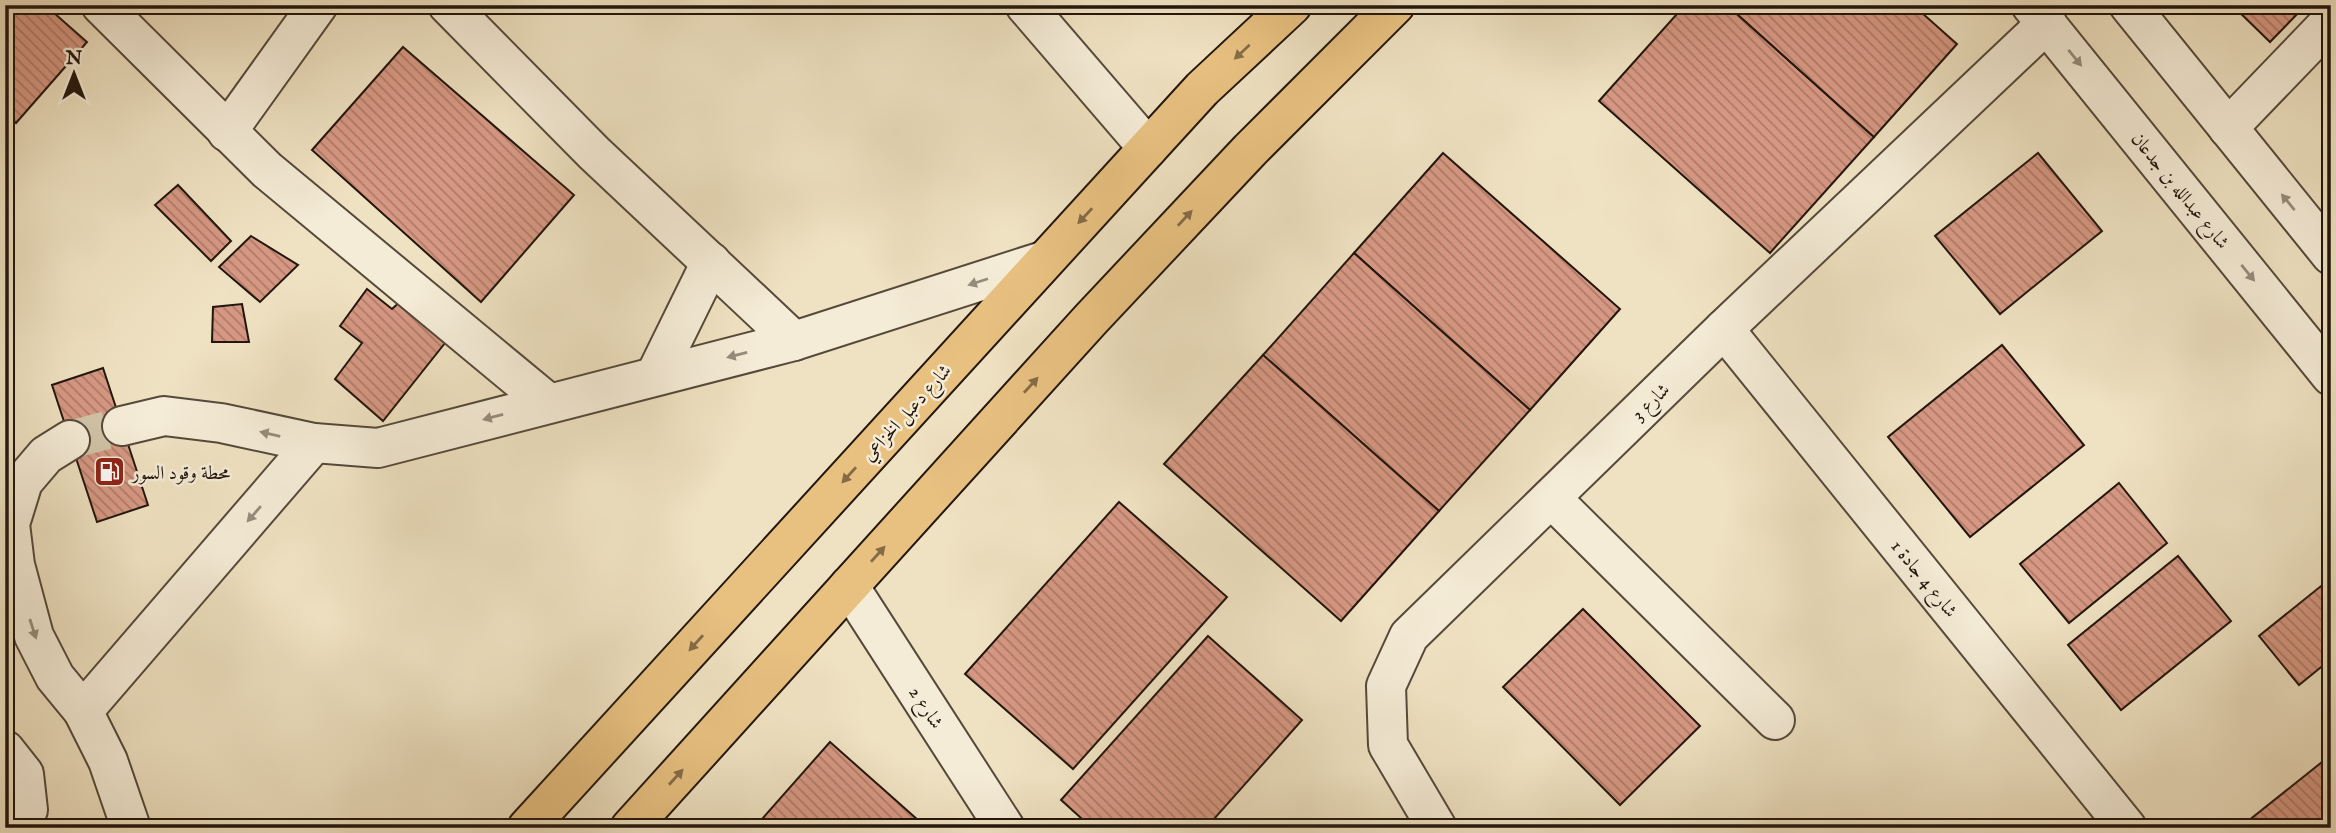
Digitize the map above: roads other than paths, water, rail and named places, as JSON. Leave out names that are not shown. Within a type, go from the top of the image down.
[{"type":"main road","name":"شارع دعبل الخزاعي","points":[[527,828],[1202,89],[1292,5]]},
{"type":"main road","points":[[631,828],[1100,309],[1250,150],[1395,5]]},
{"type":"street","points":[[101,5],[267,170],[548,403]]},
{"type":"street","points":[[227,132],[318,5]]},
{"type":"street","points":[[448,5],[594,153],[794,341]]},
{"type":"street","points":[[1025,5],[1148,148]]},
{"type":"street","points":[[2129,5],[2331,255]]},
{"type":"street","name":"شارع 3","points":[[1437,828],[1388,745],[1386,686],[1409,636],[1724,329],[2039,14]]},
{"type":"street","name":"شارع عبدالله بن جدعان","points":[[2039,14],[2331,376]]},
{"type":"street","points":[[2228,128],[2331,22]]},
{"type":"street","points":[[122,426],[164,416],[221,422],[314,443],[378,448],[794,341],[1043,261]]},
{"type":"street","points":[[655,376],[711,262]]},
{"type":"street","name":"شارع 4 جادة 1","points":[[1724,329],[2127,828]]},
{"type":"street","points":[[70,440],[46,455],[23,482],[10,524],[15,565],[34,636],[55,677],[83,711],[108,761],[131,828]]},
{"type":"street","points":[[83,711],[314,443]]},
{"type":"street","points":[[1551,498],[1775,720]]},
{"type":"street","name":"شارع 2","points":[[849,586],[1004,828]]},
{"type":"street","points":[[5,750],[24,774],[28,810],[19,828]]},
{"type":"tunnel","points":[[70,440],[122,426]]},
{"type":"place","name":"محطة وقود السور","points":[[109,472]]}]
